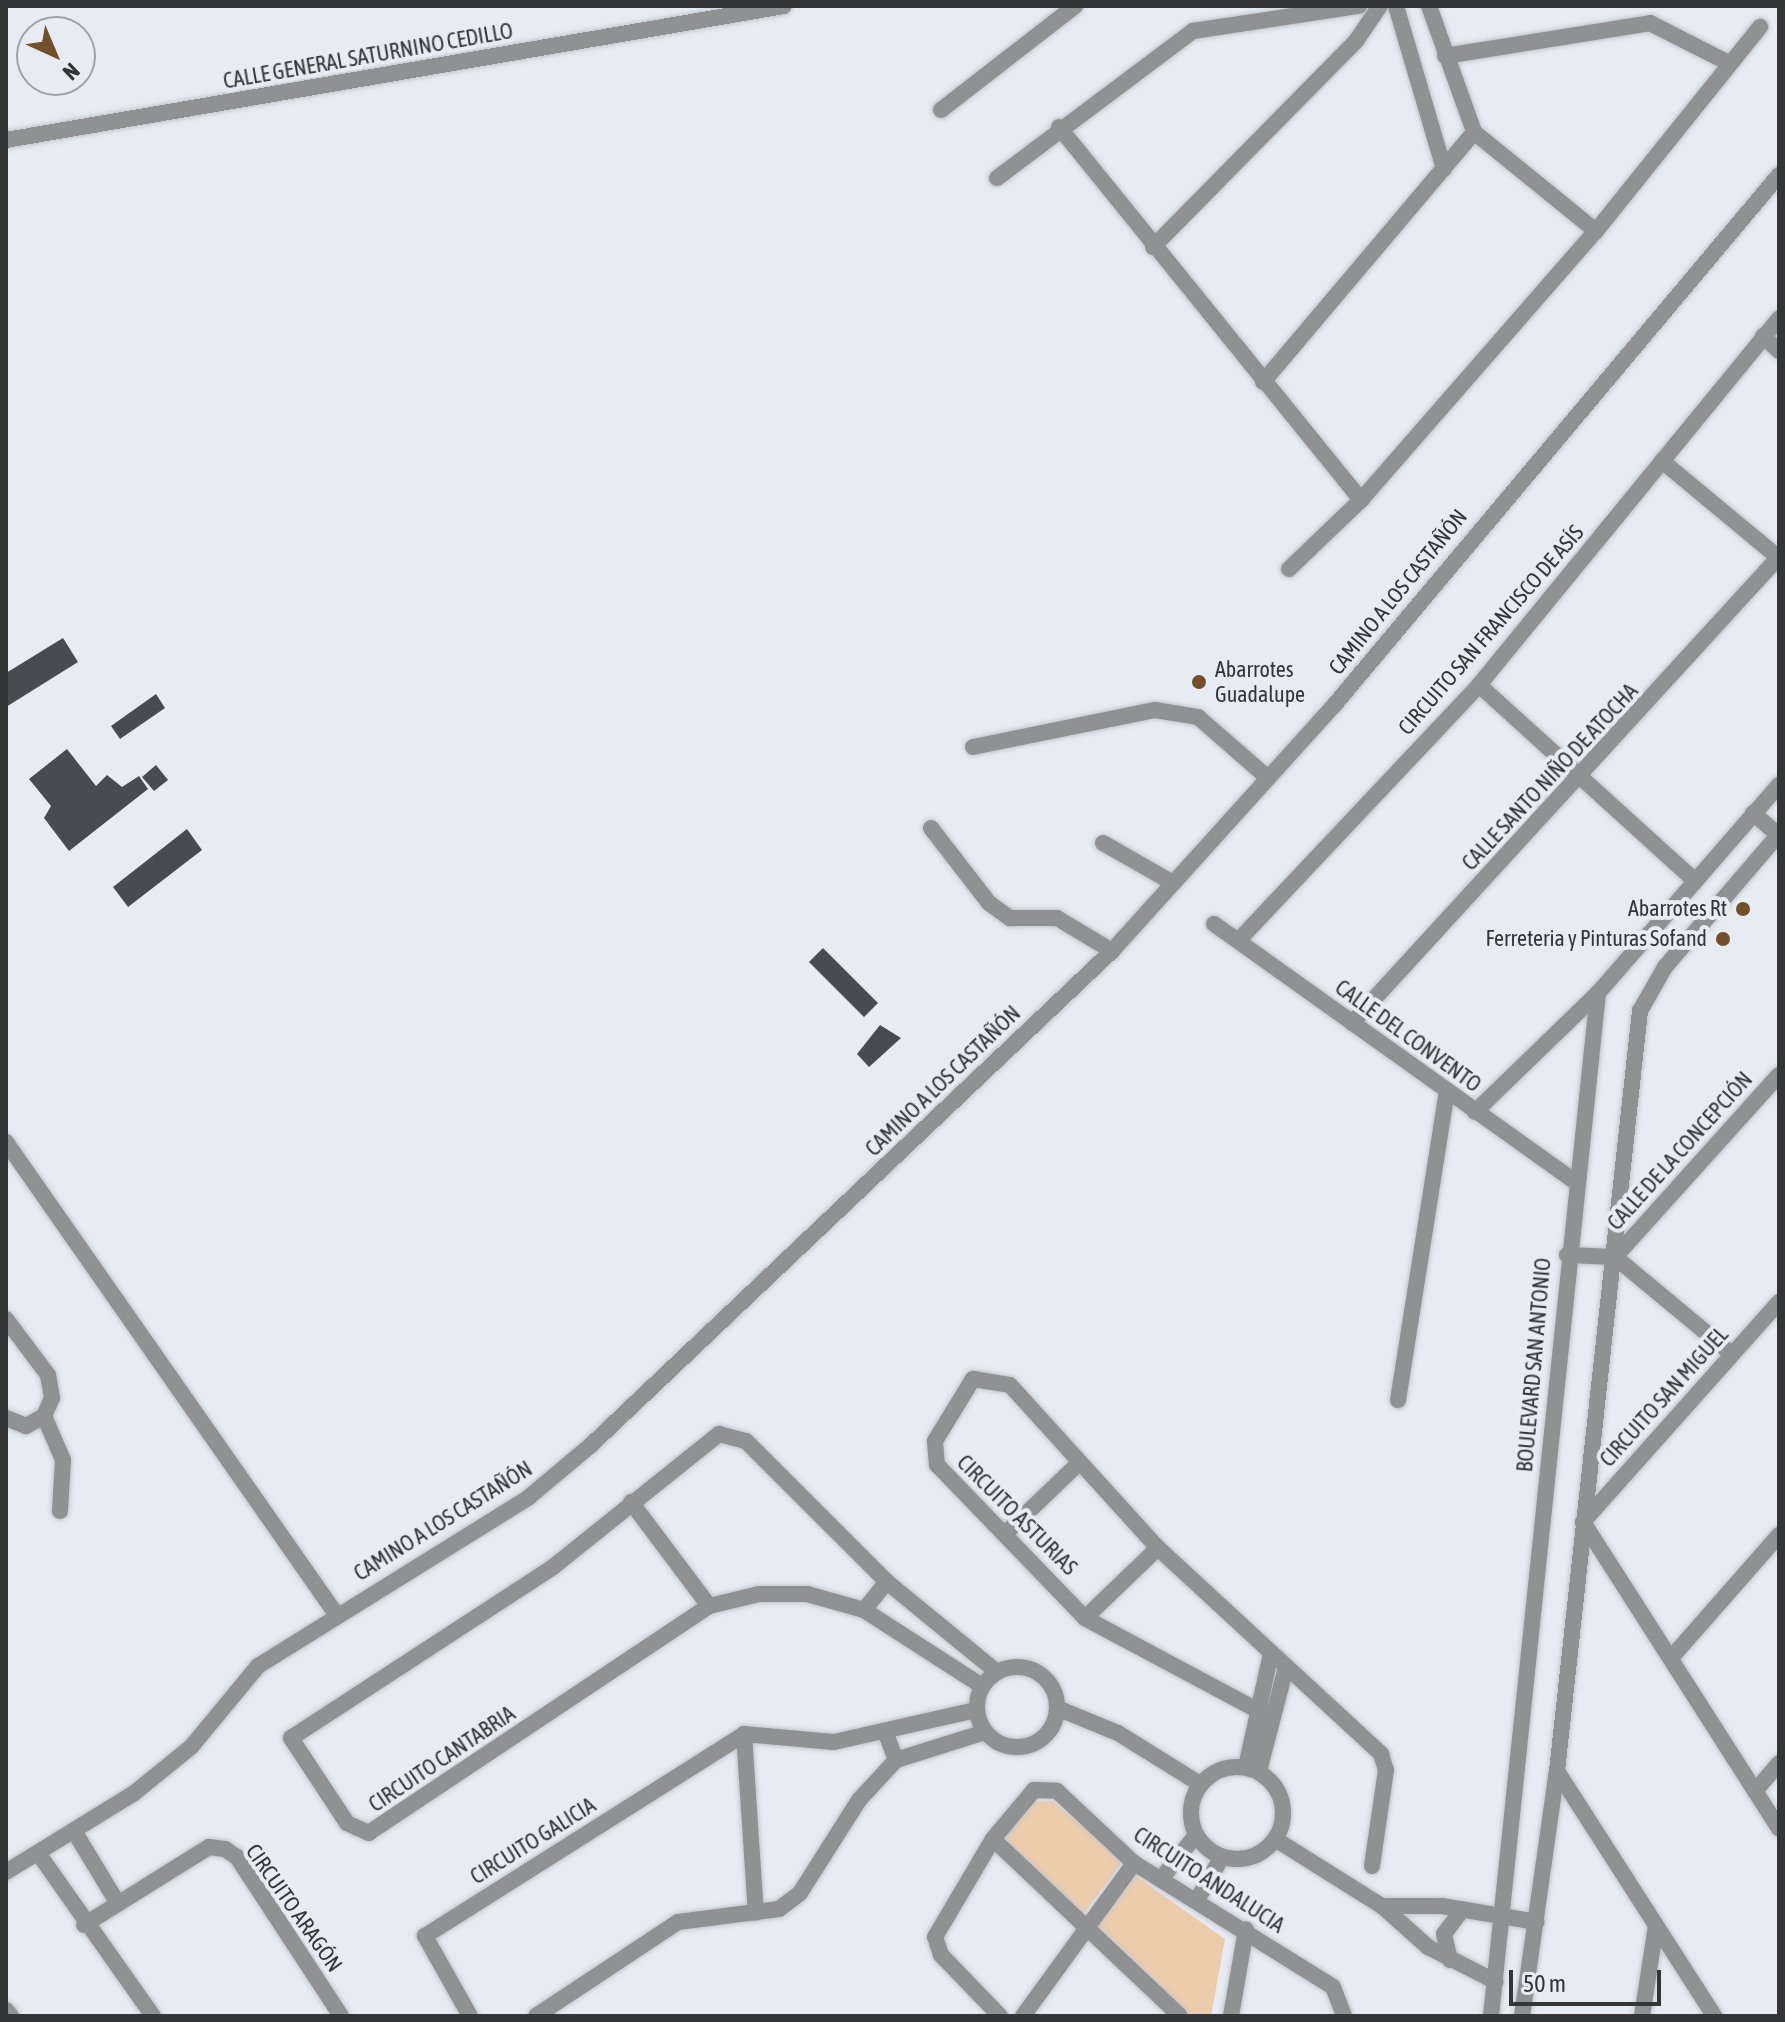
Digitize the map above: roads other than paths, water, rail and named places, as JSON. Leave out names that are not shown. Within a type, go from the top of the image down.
[{"type":"street","name":"CALLE GENERAL SATURNINO CEDILLO","points":[[6,140],[784,6]]},
{"type":"street","points":[[941,110],[1075,6]]},
{"type":"street","points":[[997,178],[1059,127],[1193,31],[1359,6]]},
{"type":"street","points":[[1153,247],[1356,41],[1380,6]]},
{"type":"street","points":[[1396,6],[1444,169]]},
{"type":"street","points":[[1429,6],[1474,132],[1596,231]]},
{"type":"street","points":[[1445,56],[1650,23],[1729,63]]},
{"type":"street","points":[[1289,569],[1361,500],[1596,231],[1760,27]]},
{"type":"street","points":[[1059,127],[1153,247],[1361,500]]},
{"type":"street","points":[[1263,382],[1474,132]]},
{"type":"street","name":"CAMINO A LOS CASTAÑÓN","points":[[6,1872],[74,1831],[191,1747],[258,1666],[336,1614],[529,1497],[591,1445],[1112,951],[1268,778],[1779,175]]},
{"type":"street","name":"CIRCUITO SAN FRANCISCO DE ASÍS","points":[[1238,941],[1479,685],[1779,318]]},
{"type":"street","points":[[1763,336],[1779,351]]},
{"type":"street","points":[[1662,461],[1779,558]]},
{"type":"street","name":"CALLE SANTO NIÑO DE ATOCHA","points":[[1352,1023],[1581,778],[1779,558]]},
{"type":"street","points":[[1479,685],[1695,881]]},
{"type":"street","points":[[973,747],[1155,710],[1198,717],[1268,778]]},
{"type":"street","points":[[1475,1112],[1598,993],[1779,785]]},
{"type":"street","points":[[1522,2016],[1557,1771],[1640,1011],[1665,967],[1779,835],[1753,813]]},
{"type":"street","points":[[931,828],[999,910],[1010,918],[1057,918],[1112,951]]},
{"type":"street","points":[[1103,843],[1173,883]]},
{"type":"street","name":"CALLE DEL CONVENTO","points":[[1214,924],[1577,1183]]},
{"type":"street","name":"BOULEVARD SAN ANTONIO","points":[[1491,2016],[1567,1255],[1598,993]]},
{"type":"street","name":"CALLE DE LA CONCEPCIÓN","points":[[1567,1255],[1615,1257],[1779,1075]]},
{"type":"street","points":[[1398,1400],[1447,1091]]},
{"type":"street","points":[[6,1142],[336,1614]]},
{"type":"street","points":[[1615,1257],[1732,1354]]},
{"type":"street","name":"CIRCUITO SAN MIGUEL","points":[[1583,1522],[1779,1302]]},
{"type":"street","points":[[6,1319],[48,1375],[52,1398],[44,1416],[26,1426],[6,1418]]},
{"type":"street","name":"CIRCUITO ASTURIAS","points":[[1264,1717],[1085,1618],[933,1455],[973,1379],[1010,1385],[1158,1548],[1270,1658],[1381,1754],[1386,1770],[1372,1866]]},
{"type":"street","points":[[44,1416],[63,1460],[60,1511]]},
{"type":"street","name":"CIRCUITO CANTABRIA","points":[[982,1686],[864,1610],[807,1594],[709,1606],[377,1830],[360,1832],[347,1823],[291,1738],[553,1567],[711,1439],[733,1435],[887,1582],[997,1672]]},
{"type":"street","points":[[1007,1532],[1079,1463]]},
{"type":"street","points":[[631,1502],[709,1606]]},
{"type":"street","points":[[1583,1522],[1779,1828]]},
{"type":"street","points":[[1671,1658],[1779,1535]]},
{"type":"street","points":[[1085,1618],[1158,1548]]},
{"type":"street","points":[[864,1610],[887,1582]]},
{"type":"street","points":[[1252,1769],[1264,1717],[1270,1658]]},
{"type":"street","points":[[1264,1717],[1285,1671]]},
{"type":"street","points":[[1057,1708],[1049,1732],[1031,1746],[1006,1746],[985,1732],[976,1710],[982,1686],[997,1672],[1038,1673],[1057,1708],[1118,1733],[1200,1784]]},
{"type":"street","points":[[756,1913],[744,1734],[834,1742],[886,1734],[976,1710]]},
{"type":"street","points":[[536,2016],[678,1922],[779,1909],[800,1893],[859,1800],[896,1760],[985,1732]]},
{"type":"street","name":"CIRCUITO GALICIA","points":[[470,2016],[425,1936],[744,1734]]},
{"type":"street","points":[[886,1734],[896,1760]]},
{"type":"street","points":[[1755,1791],[1779,1763]]},
{"type":"street","points":[[1252,1769],[1281,1796],[1275,1839],[1246,1858],[1222,1857],[1196,1835],[1190,1809],[1200,1784],[1214,1772],[1252,1769]]},
{"type":"street","points":[[1557,1771],[1714,2016]]},
{"type":"street","name":"CIRCUITO ANDALUCIA","points":[[1000,2016],[941,1955],[935,1937],[993,1839],[1025,1796],[1057,1791],[1134,1863],[1246,1929],[1333,1987],[1344,2016]]},
{"type":"street","points":[[74,1831],[117,1902]]},
{"type":"street","points":[[1161,1879],[1196,1835]]},
{"type":"street","points":[[993,1839],[1180,2016]]},
{"type":"street","points":[[1275,1839],[1382,1906],[1450,1960],[1496,1982]]},
{"type":"street","name":"CIRCUITO ARAGÓN","points":[[84,1925],[209,1847],[225,1849],[237,1857],[341,2016]]},
{"type":"street","points":[[38,1853],[84,1925],[153,2016]]},
{"type":"street","points":[[1197,1900],[1222,1857]]},
{"type":"street","points":[[1023,2016],[1134,1863]]},
{"type":"street","points":[[1382,1906],[1463,1909],[1537,1922]]},
{"type":"street","points":[[1450,1960],[1444,1934],[1463,1909]]},
{"type":"street","points":[[1642,2016],[1656,1926]]},
{"type":"street","points":[[1231,2016],[1246,1929]]},
{"type":"street","points":[[6,2010],[11,2016]]},
{"type":"place","name":"Abarrotes Guadalupe","points":[[1199,682]]},
{"type":"place","name":"Abarrotes Rt","points":[[1743,909]]},
{"type":"place","name":"Ferreteria y Pinturas Sofand","points":[[1723,939]]}]
